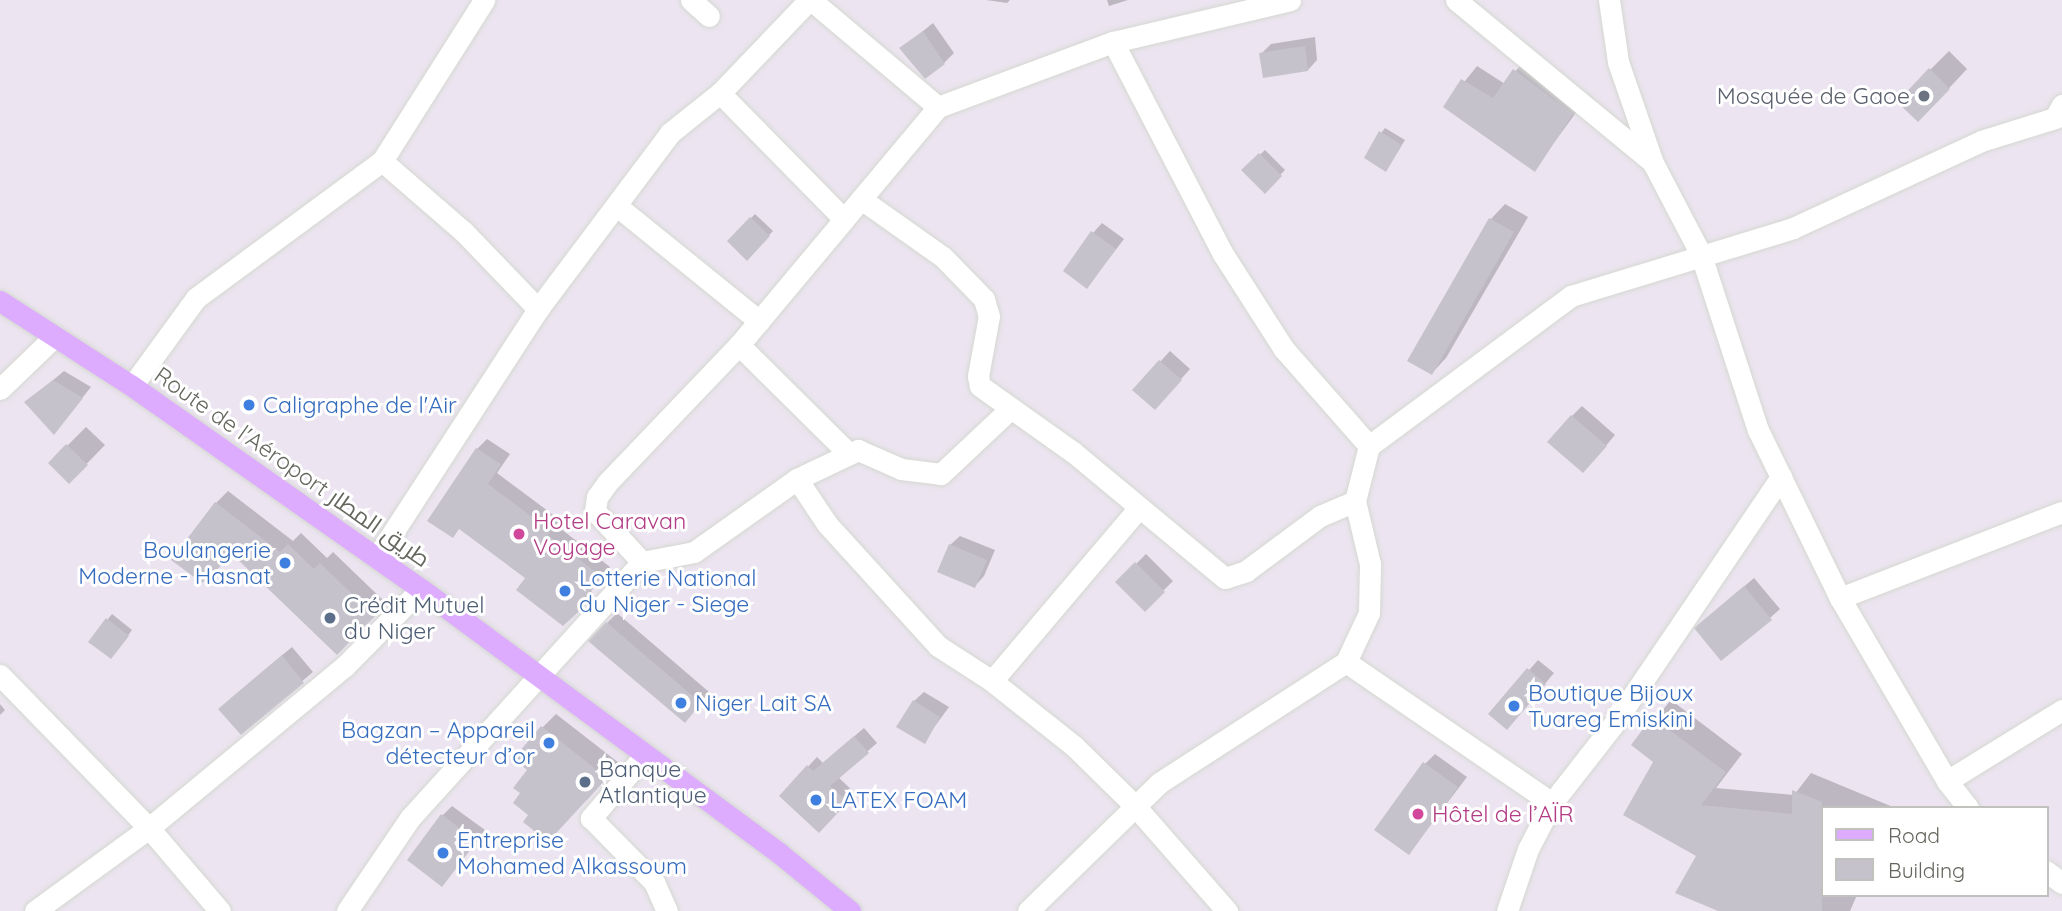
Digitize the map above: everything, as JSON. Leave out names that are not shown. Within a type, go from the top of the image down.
[{"type":"main road","name":"Route de l'Aéroport طريق المطار","points":[[0,301],[53,338],[132,386],[377,557],[537,679],[779,853],[850,911]]},
{"type":"street","points":[[132,386],[196,298],[382,161],[484,0]]},
{"type":"street","points":[[691,0],[709,16]]},
{"type":"street","points":[[377,557],[538,309],[670,133],[720,93],[810,0],[938,107]]},
{"type":"street","points":[[642,562],[595,511],[597,497],[739,345],[938,107],[1113,42],[1290,0]]},
{"type":"street","points":[[1456,0],[1653,163]]},
{"type":"street","points":[[1609,0],[1618,62],[1653,163],[1701,255],[1758,430],[1839,598],[1947,781],[1966,806]]},
{"type":"street","points":[[1113,42],[1230,266],[1283,348],[1369,446]]},
{"type":"street","points":[[720,93],[844,219]]},
{"type":"street","points":[[1028,911],[1135,806],[1170,776],[1346,662],[1369,613],[1370,564],[1355,501],[1369,446],[1571,296],[1793,228],[1981,141],[2055,118],[2062,105]]},
{"type":"street","points":[[382,161],[464,232],[538,309]]},
{"type":"street","points":[[861,199],[943,257],[984,299],[989,316],[978,376],[980,386],[1073,452],[1137,510],[1225,578],[1246,570],[1320,516],[1355,501]]},
{"type":"street","points":[[617,206],[759,321]]},
{"type":"street","points":[[0,389],[53,338]]},
{"type":"street","points":[[739,345],[849,454]]},
{"type":"street","points":[[347,911],[410,818],[642,562],[694,552],[797,479],[858,450],[901,469],[940,474],[1010,409]]},
{"type":"street","points":[[1507,911],[1528,849],[1552,803],[1613,724],[1781,477]]},
{"type":"street","points":[[797,479],[827,524],[938,646],[992,681],[1074,746],[1135,806],[1227,911]]},
{"type":"street","points":[[992,681],[1137,510]]},
{"type":"street","points":[[1839,598],[2062,512]]},
{"type":"street","points":[[35,911],[149,828],[345,666],[421,589]]},
{"type":"street","points":[[1346,662],[1552,803]]},
{"type":"street","points":[[0,675],[149,828],[220,911]]},
{"type":"street","points":[[1947,781],[2062,710]]},
{"type":"street","points":[[644,756],[591,818],[654,882],[667,911]]},
{"type":"building","points":[[923,31],[945,64],[925,79],[899,48]]},
{"type":"building","points":[[1305,46],[1308,71],[1263,78],[1259,53]]},
{"type":"building","points":[[1929,68],[1950,89],[1918,122],[1897,102]]},
{"type":"building","points":[[1513,69],[1573,114],[1535,172],[1443,107],[1461,79],[1493,98]]},
{"type":"building","points":[[1379,131],[1402,145],[1386,172],[1364,158]]},
{"type":"building","points":[[1259,153],[1282,176],[1265,194],[1241,170]]},
{"type":"building","points":[[750,217],[770,236],[747,261],[727,241]]},
{"type":"building","points":[[1489,218],[1514,232],[1432,375],[1407,361]]},
{"type":"building","points":[[1091,231],[1116,249],[1087,289],[1063,271]]},
{"type":"building","points":[[1159,360],[1182,380],[1155,410],[1132,390]]},
{"type":"building","points":[[53,380],[83,398],[54,435],[24,402]]},
{"type":"building","points":[[1571,415],[1607,446],[1583,473],[1547,442]]},
{"type":"building","points":[[66,444],[88,465],[69,484],[48,463]]},
{"type":"building","points":[[476,448],[501,464],[488,484],[551,531],[548,535],[602,577],[582,602],[586,605],[563,626],[516,590],[525,578],[459,529],[453,538],[427,521]]},
{"type":"building","points":[[215,502],[280,552],[288,544],[314,569],[320,563],[375,616],[337,655],[233,555],[202,583],[171,560]]},
{"type":"building","points":[[949,544],[987,560],[975,588],[937,572]]},
{"type":"building","points":[[1135,562],[1165,592],[1145,612],[1115,582]]},
{"type":"building","points":[[1744,586],[1772,620],[1721,661],[1694,628]]},
{"type":"building","points":[[106,618],[129,636],[111,659],[88,642]]},
{"type":"building","points":[[606,622],[701,703],[685,723],[588,641]]},
{"type":"building","points":[[282,655],[304,683],[241,735],[218,709]]},
{"type":"building","points":[[1527,668],[1546,684],[1507,730],[1488,714]]},
{"type":"building","points":[[913,700],[940,717],[925,744],[896,727]]},
{"type":"building","points":[[1652,717],[1726,772],[1701,805],[1792,814],[1792,790],[1822,802],[1822,911],[1718,911],[1675,893],[1696,856],[1623,815],[1653,762],[1631,745]]},
{"type":"building","points":[[541,726],[607,778],[548,842],[523,822],[528,815],[513,803],[520,793],[513,788],[527,770],[514,758]]},
{"type":"building","points":[[854,736],[869,753],[830,786],[848,802],[819,833],[779,796],[807,765],[813,771]]},
{"type":"building","points":[[1423,762],[1458,787],[1409,855],[1374,830]]},
{"type":"building","points":[[441,814],[477,841],[442,887],[407,860]]},
{"type":"place","name":"Mosquée de Gaoe","points":[[1924,96]]},
{"type":"place","name":"Caligraphe de l'Air","points":[[249,405]]},
{"type":"place","name":"Hotel Caravan Voyage","points":[[519,534]]},
{"type":"place","name":"Boulangerie Moderne - Hasnat","points":[[285,563]]},
{"type":"place","name":"Lotterie National du Niger - Siege","points":[[565,591]]},
{"type":"place","name":"Crédit Mutuel du Niger","points":[[330,618]]},
{"type":"place","name":"Niger Lait SA","points":[[681,703]]},
{"type":"place","name":"Boutique Bijoux Tuareg Emiskini","points":[[1514,706]]},
{"type":"place","name":"Bagzan – Appareil détecteur d’or","points":[[549,743]]},
{"type":"place","name":"Banque Atlantique","points":[[585,782]]},
{"type":"place","name":"LATEX FOAM","points":[[816,800]]},
{"type":"place","name":"Hôtel de l’AÏR","points":[[1418,814]]},
{"type":"place","name":"Entreprise Mohamed Alkassoum","points":[[443,853]]}]
